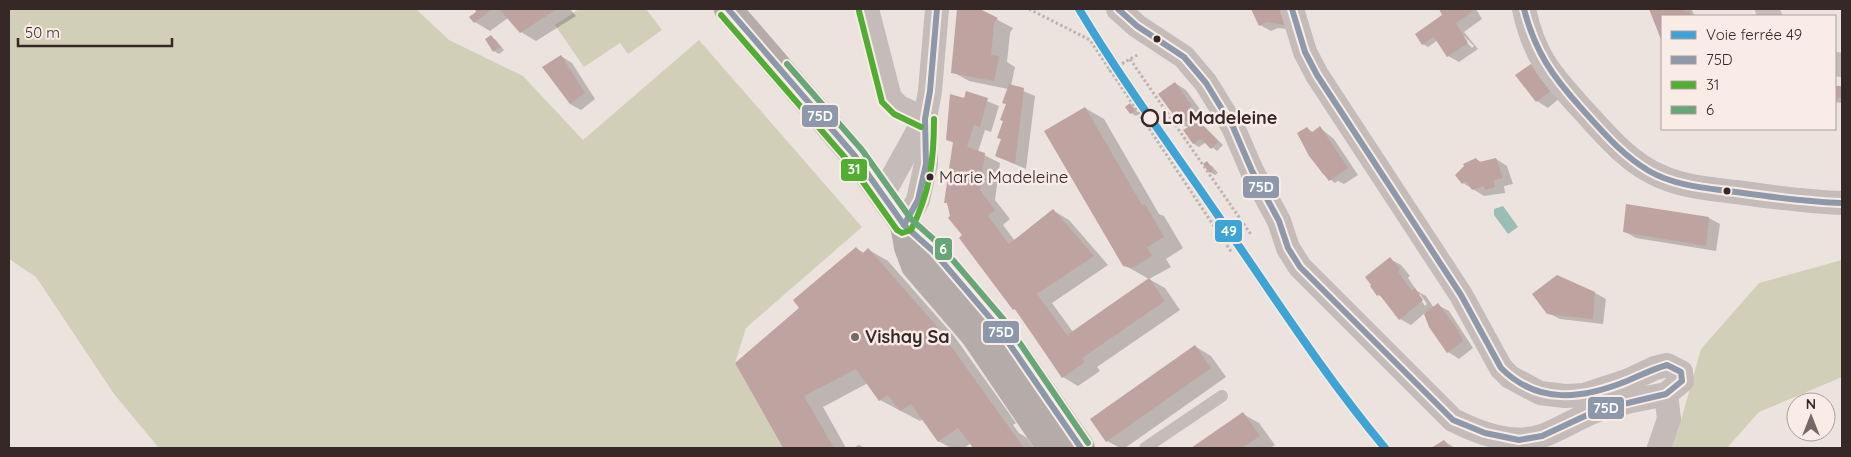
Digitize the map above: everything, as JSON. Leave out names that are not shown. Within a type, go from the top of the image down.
[{"type":"street","points":[[728,9],[842,140],[904,225],[933,251],[997,326],[1081,448]]},
{"type":"street","points":[[867,9],[890,98],[899,106],[925,118]]},
{"type":"street","points":[[937,9],[930,91],[925,118],[926,164],[918,200],[904,225],[908,247],[915,266],[975,336],[1051,448]]},
{"type":"street","points":[[1118,9],[1137,26],[1184,57],[1194,67],[1233,127],[1252,171],[1277,216],[1288,248],[1300,267],[1453,420],[1471,429],[1497,437],[1524,439],[1539,437],[1598,410],[1666,394],[1682,381],[1681,372],[1667,365],[1655,368],[1628,381],[1584,395],[1565,396],[1540,393],[1526,387],[1502,368],[1461,295],[1317,75],[1305,52],[1292,9]]},
{"type":"street","points":[[1524,9],[1536,52],[1550,74],[1620,150],[1647,169],[1661,177],[1696,187],[1809,202],[1842,203]]},
{"type":"street","points":[[882,196],[925,118]]},
{"type":"street","points":[[1659,448],[1669,419],[1666,394]]},
{"type":"lane","points":[[1145,448],[1222,396]]},
{"type":"path","points":[[1029,9],[1090,40],[1232,252]]},
{"type":"path","points":[[1110,71],[1130,59],[1252,236]]},
{"type":"shaded area","points":[[9,9],[416,9],[449,40],[523,76],[583,140],[699,40],[862,227],[746,328],[735,363],[783,448],[159,448],[114,394],[36,277],[9,259]]},
{"type":"shaded area","points":[[579,9],[646,9],[662,30],[628,54],[620,43],[584,67],[555,25]]},
{"type":"shaded area","points":[[1842,260],[1842,377],[1806,392],[1786,392],[1786,401],[1759,412],[1727,448],[1667,448],[1678,431],[1701,349],[1759,283]]},
{"type":"water","points":[[1503,206],[1518,227],[1508,234],[1494,215],[1494,209]]},
{"type":"building","points":[[475,9],[492,9],[474,23],[469,17],[476,12]]},
{"type":"building","points":[[499,9],[557,9],[520,33]]},
{"type":"building","points":[[957,9],[980,9],[998,18],[994,23],[991,55],[999,56],[994,81],[951,73]]},
{"type":"building","points":[[1251,9],[1282,9],[1285,25],[1266,22],[1259,26]]},
{"type":"building","points":[[1439,9],[1470,9],[1472,12],[1456,23],[1468,43],[1447,57],[1434,37],[1422,45],[1415,34],[1442,15]]},
{"type":"building","points":[[1649,9],[1684,9],[1685,12],[1689,11],[1691,15],[1661,15],[1661,39]]},
{"type":"building","points":[[491,35],[500,47],[493,52],[485,39]]},
{"type":"building","points":[[561,55],[585,93],[570,104],[542,67]]},
{"type":"building","points":[[1531,64],[1551,91],[1536,102],[1515,75]]},
{"type":"building","points":[[1175,82],[1192,106],[1189,107],[1195,115],[1181,125],[1158,94]]},
{"type":"building","points":[[1009,84],[1024,88],[1015,164],[995,156],[1001,139],[997,138],[1003,121],[1000,120],[1006,104],[1002,103]]},
{"type":"building","points":[[1836,86],[1842,86],[1842,98],[1836,97]]},
{"type":"building","points":[[966,91],[988,98],[980,127],[974,125],[967,147],[985,153],[980,190],[995,210],[988,216],[1009,244],[1053,209],[1094,256],[1037,294],[1067,335],[1149,278],[1165,301],[1082,358],[1085,362],[1062,378],[1015,309],[1013,310],[959,238],[962,235],[948,218],[950,216],[947,203],[944,203],[953,142],[946,140],[950,94],[964,98]]},
{"type":"building","points":[[1130,103],[1135,111],[1130,114],[1125,107]]},
{"type":"building","points":[[1085,107],[1142,205],[1145,204],[1164,237],[1147,247],[1152,256],[1132,268],[1123,266],[1044,131]]},
{"type":"building","points":[[1199,121],[1218,142],[1211,149],[1201,139],[1193,144],[1183,130]]},
{"type":"building","points":[[1320,126],[1348,168],[1329,181],[1309,156],[1297,133],[1307,127],[1311,133]]},
{"type":"building","points":[[1476,158],[1479,162],[1496,158],[1503,178],[1494,180],[1495,187],[1485,190],[1484,186],[1472,190],[1466,181],[1462,184],[1455,175],[1464,166],[1463,164]]},
{"type":"building","points":[[1207,161],[1213,170],[1209,173],[1203,164]]},
{"type":"building","points":[[1626,204],[1709,217],[1706,246],[1623,232]]},
{"type":"building","name":"Vishay Sa","points":[[856,247],[862,254],[868,248],[935,324],[1024,448],[973,448],[958,428],[938,442],[911,404],[900,411],[888,395],[879,401],[856,369],[804,396],[834,448],[783,448],[735,363],[799,308],[793,300]]},
{"type":"building","points":[[1390,257],[1400,269],[1398,271],[1405,282],[1412,291],[1415,288],[1423,300],[1399,320],[1379,294],[1377,296],[1365,277]]},
{"type":"building","points":[[1557,275],[1595,292],[1593,319],[1547,314],[1532,294]]},
{"type":"building","points":[[1438,303],[1458,330],[1463,341],[1447,353],[1429,327],[1424,314]]},
{"type":"building","points":[[1195,345],[1211,368],[1106,442],[1090,419]]},
{"type":"building","points":[[1243,412],[1260,436],[1242,448],[1191,448]]},
{"type":"building","points":[[1444,440],[1450,448],[1431,448]]},
{"type":"rail line","name":"49","points":[[1079,9],[1130,88],[1299,334],[1385,448]]},
{"type":"transit line","name":"75D","points":[[728,9],[855,156],[904,225],[933,251],[997,326],[1081,448]]},
{"type":"transit line","name":"75D","points":[[904,225],[918,200],[926,164],[925,119],[930,91],[937,9]]},
{"type":"transit line","name":"75D","points":[[1118,9],[1137,26],[1184,57],[1206,83],[1233,127],[1252,171],[1279,221],[1288,248],[1300,267],[1453,420],[1485,433],[1519,440],[1542,436],[1598,410],[1666,394],[1682,381],[1681,372],[1667,365],[1594,392],[1561,395],[1545,393],[1530,388],[1515,380],[1501,368],[1461,295],[1317,75],[1305,52],[1292,9]]},
{"type":"transit line","name":"75D","points":[[1524,9],[1528,24],[1540,51],[1562,86],[1613,142],[1639,165],[1669,180],[1702,188],[1816,202],[1842,203]]},
{"type":"transit line","name":"31","points":[[859,11],[882,102],[894,114],[921,127]]},
{"type":"transit line","name":"31","points":[[721,15],[848,161],[897,230],[902,233],[911,230],[927,189],[932,162],[934,119]]},
{"type":"transit line","name":"6","points":[[787,64],[862,150],[911,219],[940,245],[1004,320],[1088,443]]},
{"type":"place","name":"La Madeleine","points":[[1150,118]]},
{"type":"place","name":"Marie Madeleine","points":[[930,177]]},
{"type":"place","name":"Vishay Sa","points":[[855,337]]}]
